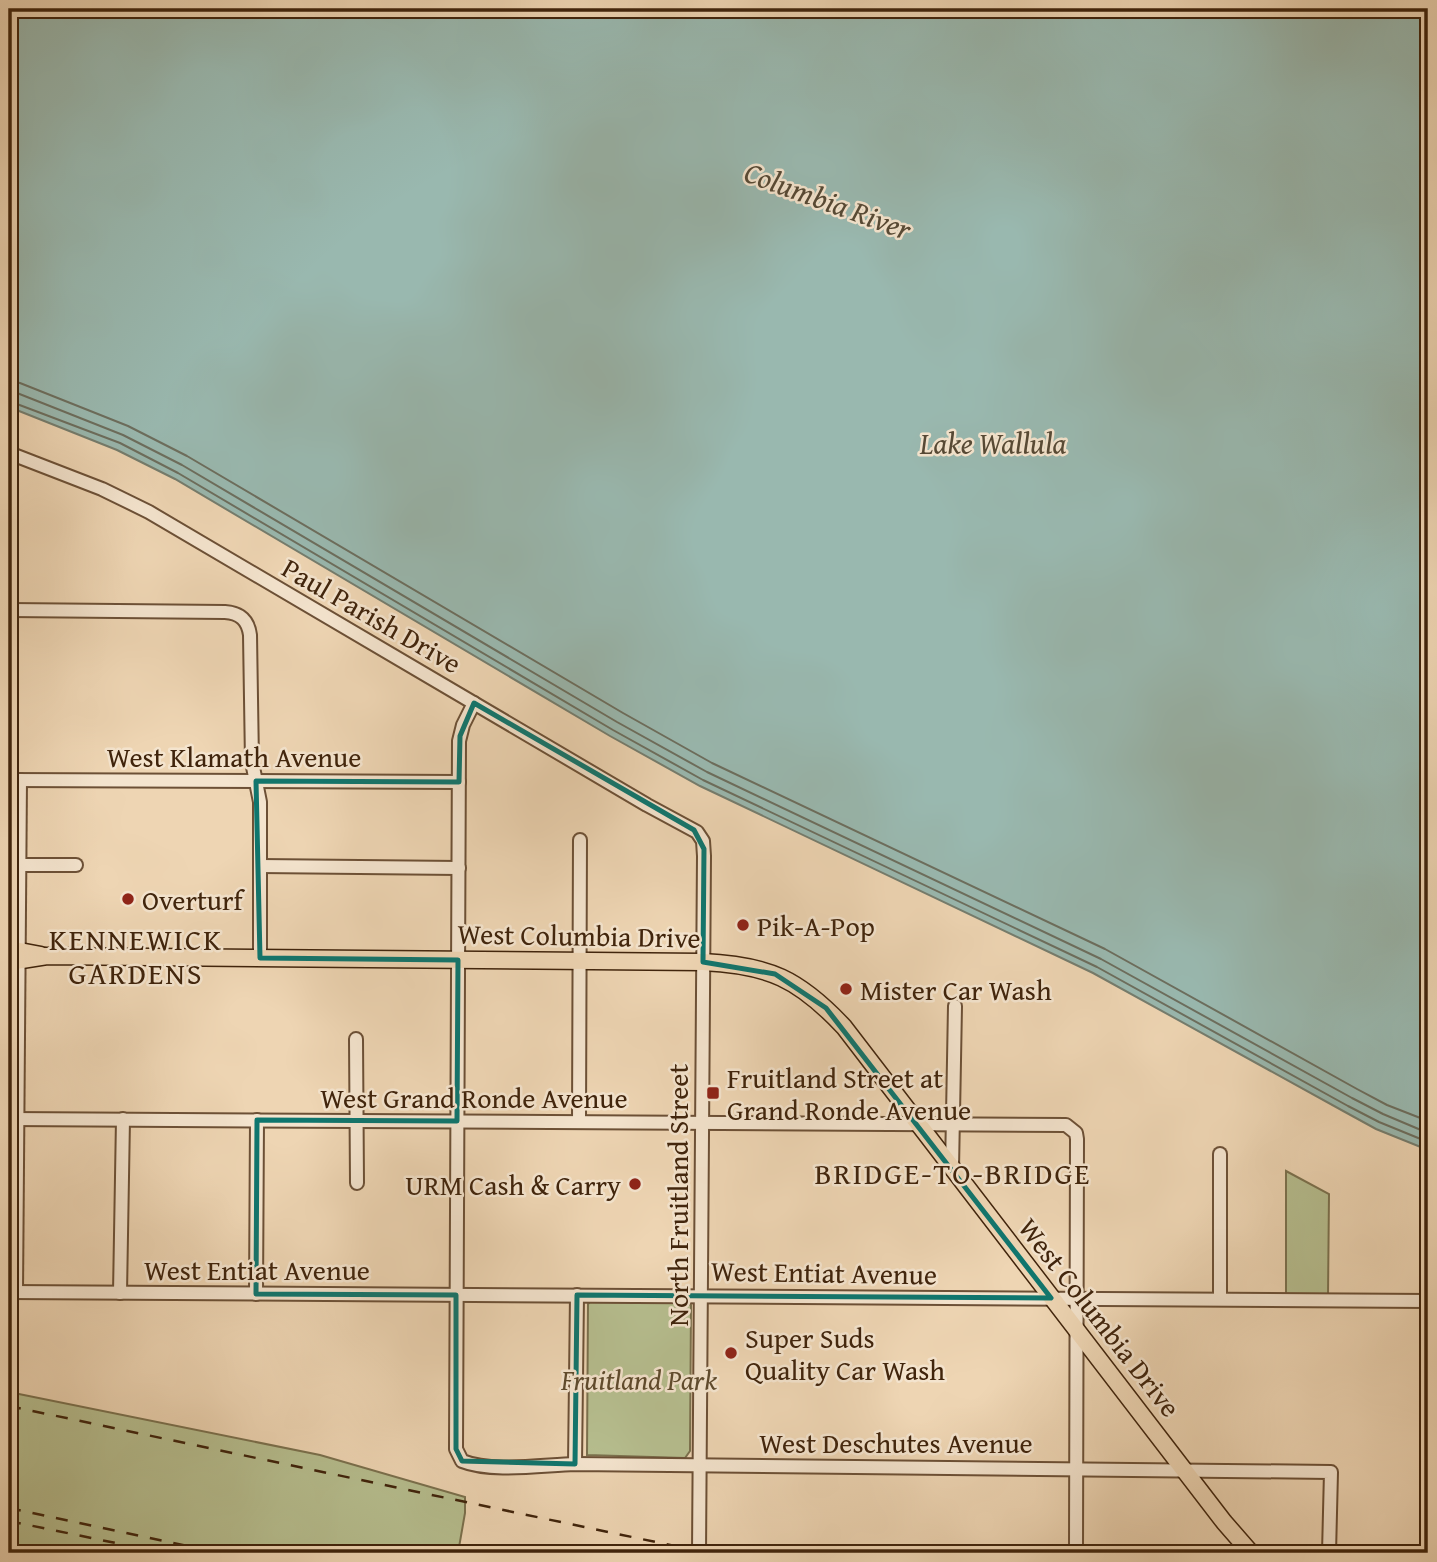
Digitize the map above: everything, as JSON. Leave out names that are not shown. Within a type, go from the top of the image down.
[{"type":"main road","name":"West Columbia Drive","points":[[13,956],[703,962],[766,970],[791,982],[810,994],[844,1027],[1231,1531],[1251,1553]]},
{"type":"street","name":"Paul Parish Drive","points":[[9,453],[102,489],[135,505],[690,828],[701,837]]},
{"type":"street","points":[[9,610],[225,612],[242,618],[250,631],[252,762],[260,802],[260,958]]},
{"type":"street","points":[[456,1295],[460,736],[474,703]]},
{"type":"street","points":[[13,1292],[13,956],[19,864],[14,780]]},
{"type":"street","name":"West Klamath Avenue","points":[[14,780],[459,782]]},
{"type":"street","name":"North Fruitland Street","points":[[699,1553],[704,849],[701,837]]},
{"type":"street","points":[[579,1122],[580,840]]},
{"type":"street","points":[[19,864],[76,865]]},
{"type":"street","points":[[260,866],[459,868]]},
{"type":"street","points":[[952,1169],[956,1006]]},
{"type":"street","points":[[356,1039],[357,1183]]},
{"type":"street","name":"West Grand Ronde Avenue","points":[[13,1119],[1066,1125],[1076,1133],[1077,1139],[1078,1299]]},
{"type":"street","points":[[120,1293],[123,1119]]},
{"type":"street","points":[[256,1294],[257,1121]]},
{"type":"street","points":[[1220,1154],[1220,1299]]},
{"type":"street","name":"West Entiat Avenue","points":[[13,1292],[1428,1301]]},
{"type":"street","name":"West Deschutes Avenue","points":[[456,1295],[456,1449],[462,1461],[478,1465],[1331,1472],[1329,1553]]},
{"type":"street","points":[[575,1464],[577,1295]]},
{"type":"street","points":[[1076,1553],[1078,1299]]},
{"type":"highlighted area","points":[[474,703],[694,830],[704,849],[703,962],[775,974],[826,1008],[1051,1298],[577,1295],[575,1464],[462,1461],[456,1449],[456,1295],[256,1294],[257,1120],[457,1121],[458,960],[260,958],[256,781],[459,782],[460,736]]},
{"type":"green space","points":[[1286,1171],[1329,1194],[1328,1296],[1286,1295]]},
{"type":"green space","name":"Fruitland Park","points":[[590,1302],[676,1302],[691,1305],[690,1451],[685,1458],[587,1455]]},
{"type":"green space","points":[[9,1392],[320,1455],[465,1497],[458,1553],[9,1553]]},
{"type":"water","name":"Lake Wallula","points":[[9,9],[1428,9],[1428,1150],[1376,1129],[1093,973],[700,786],[610,736],[175,479],[117,450],[9,407]]},
{"type":"railway","points":[[9,1406],[708,1553]]},
{"type":"railway","points":[[9,1508],[220,1553]]},
{"type":"railway","points":[[9,1521],[164,1553]]},
{"type":"place","name":"Overturf","points":[[128,899]]},
{"type":"place","name":"Pik-A-Pop","points":[[743,925]]},
{"type":"place","name":"Mister Car Wash","points":[[846,989]]},
{"type":"place","name":"Fruitland Street at Grand Ronde Avenue","points":[[713,1093]]},
{"type":"place","name":"URM Cash & Carry","points":[[635,1184]]},
{"type":"place","name":"Super Suds Quality Car Wash","points":[[731,1353]]},
{"type":"district","name":"KENNEWICK GARDENS","points":[[136,956]]},
{"type":"district","name":"BRIDGE-TO-BRIDGE","points":[[953,1173]]},
{"type":"water label","name":"Columbia River","points":[[828,200]]}]
